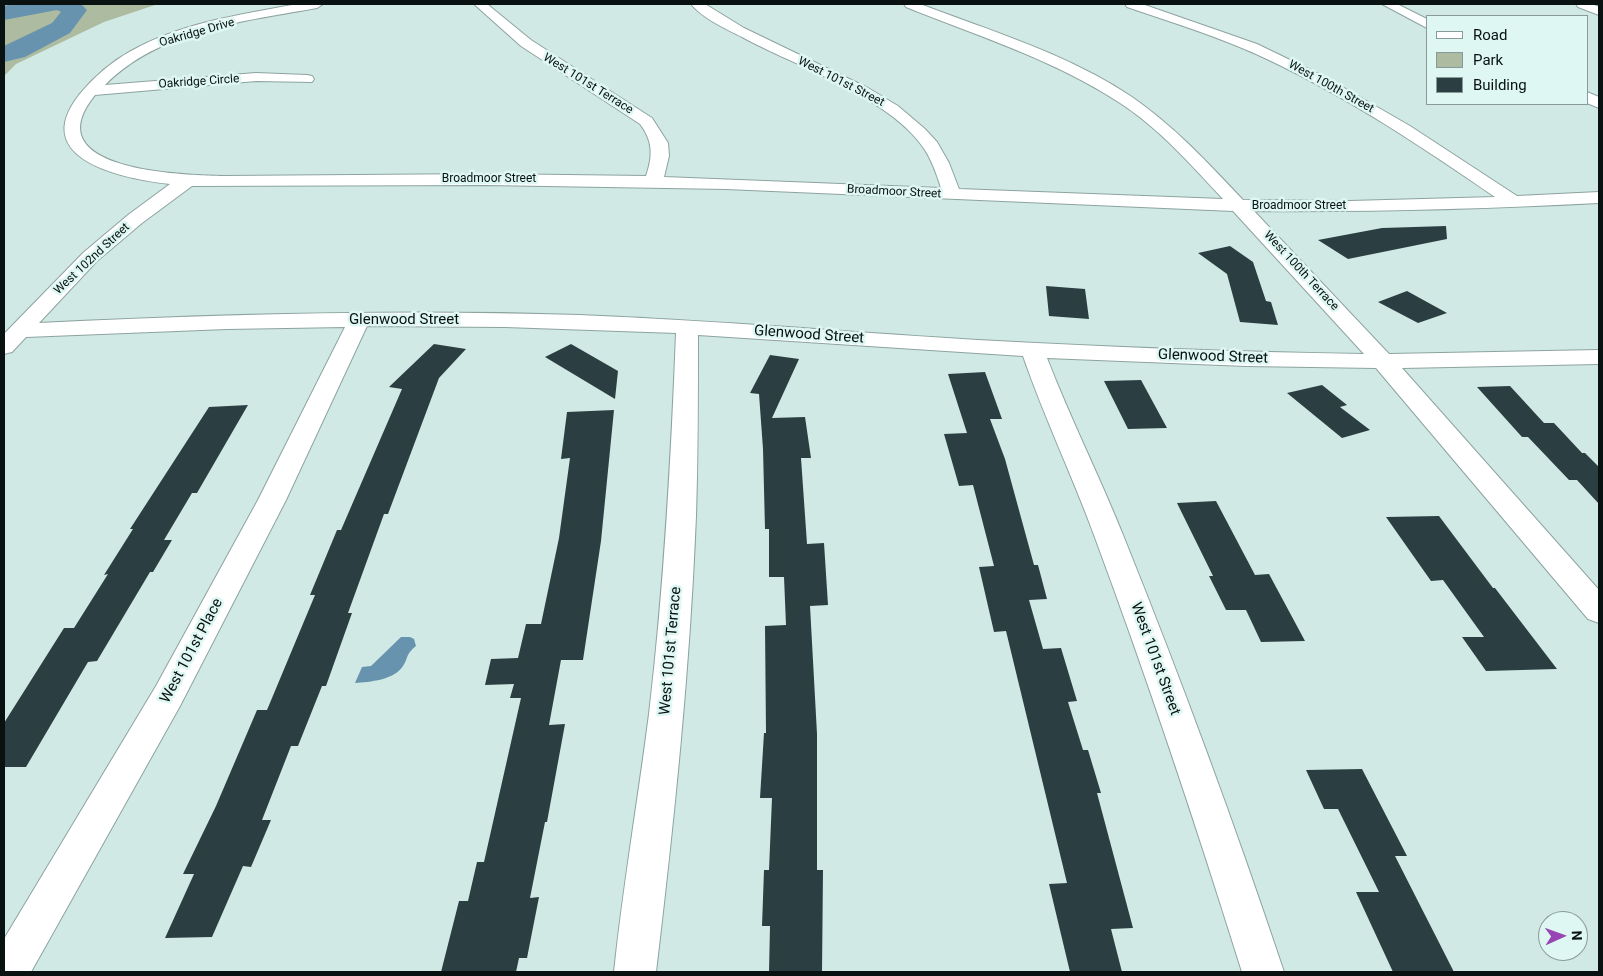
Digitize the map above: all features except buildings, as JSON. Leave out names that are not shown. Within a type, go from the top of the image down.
[{"type":"street","name":"Oakridge Drive","points":[[188,180],[160,177],[110,166],[90,156],[79,148],[72,137],[72,121],[77,109],[110,70],[128,58],[162,42],[213,26],[318,4]]},
{"type":"street","name":"West 101st Terrace","points":[[480,4],[526,43],[646,121],[656,133],[661,146],[660,162],[653,182]]},
{"type":"street","name":"West 101st Street","points":[[697,4],[740,32],[847,83],[893,110],[914,127],[930,146],[943,167],[952,194]]},
{"type":"street","name":"West 100th Terrace","points":[[910,4],[1064,65],[1126,100],[1178,141],[1383,361],[1599,611]]},
{"type":"street","name":"West 100th Street","points":[[1131,4],[1252,47],[1330,85],[1435,149],[1514,202]]},
{"type":"street","points":[[1388,4],[1426,23]]},
{"type":"street","points":[[1582,4],[1599,11]]},
{"type":"street","name":"Oakridge Circle","points":[[91,91],[256,77],[307,79]]},
{"type":"street","name":"Broadmoor Street","points":[[188,180],[459,179],[653,182],[952,194],[1152,205],[1368,206],[1514,202],[1599,197]]},
{"type":"street","name":"West 102nd Street","points":[[11,339],[90,257],[135,219],[188,180]]},
{"type":"street","name":"Glenwood Street","points":[[11,339],[167,324],[359,320],[575,322],[1032,350],[1189,357],[1383,361],[1599,357]]},
{"type":"street","name":"West 101st Place","points":[[8,972],[168,696],[272,500],[359,320]]},
{"type":"street","name":"West 101st Terrace","points":[[635,972],[651,852],[675,610],[685,452],[687,328]]},
{"type":"street","name":"West 101st Street","points":[[1032,350],[1107,530],[1167,689],[1226,855],[1263,972]]},
{"type":"green space","points":[[4,4],[158,4],[104,22],[16,64],[4,76]]},
{"type":"water","points":[[401,637],[414,639],[416,646],[410,652],[399,671],[381,679],[355,683],[362,667],[371,666]]},
{"type":"waterway","points":[[4,13],[54,4]]},
{"type":"waterway","points":[[4,54],[16,51],[61,28],[75,10],[63,4]]},
{"type":"waterway","points":[[68,6],[82,4]]}]
